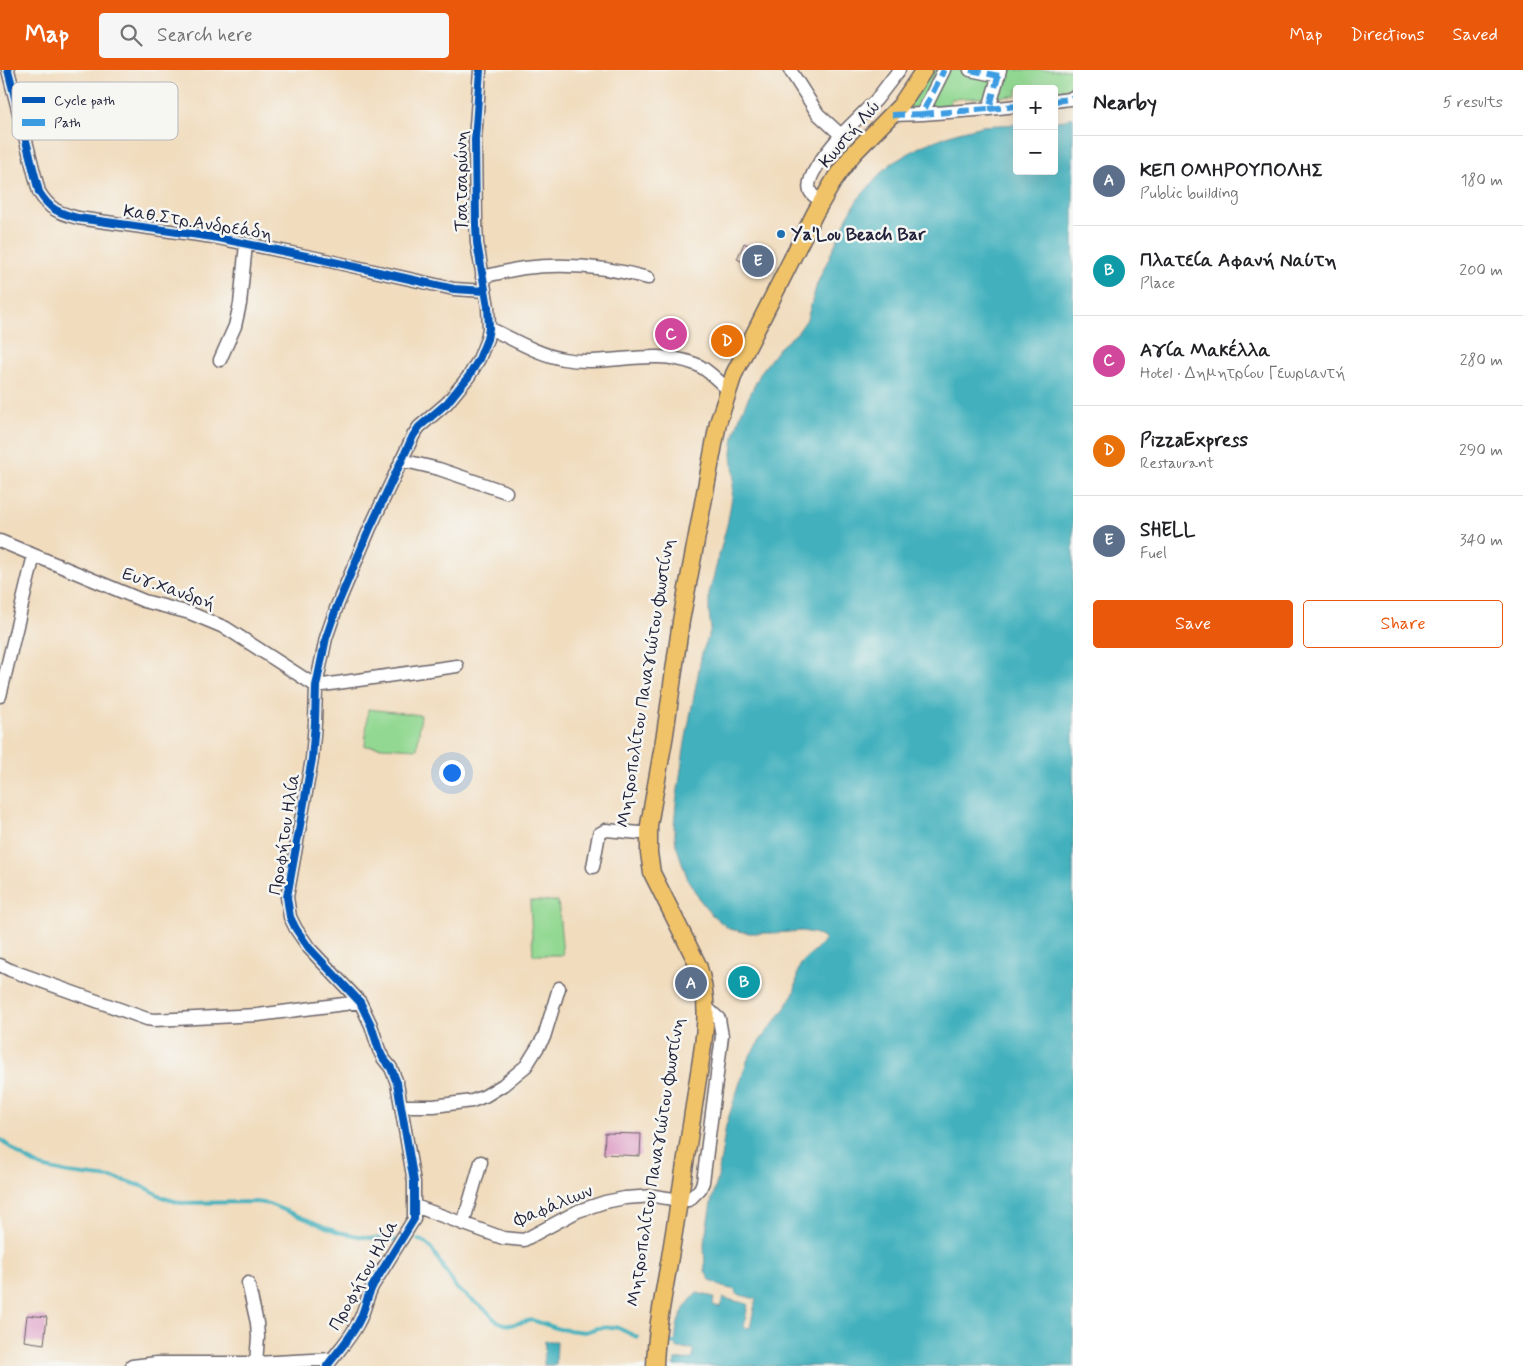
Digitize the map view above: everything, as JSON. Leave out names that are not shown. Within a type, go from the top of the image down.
[{"type":"main road","name":"Κωστή Λώ","points":[[818,199],[831,168],[843,152],[894,100],[914,70]]},
{"type":"main road","name":"Κωστή Λώ","points":[[818,199],[853,154],[892,115],[909,94],[924,70]]},
{"type":"main road","name":"Μητροπολίτου Παναγιώτου Φωστίνη","points":[[655,1366],[698,1003],[690,969],[644,876],[640,852],[642,805],[656,732],[673,618],[710,419],[818,199]]},
{"type":"main road","name":"Μητροπολίτου Παναγιώτου Φωστίνη","points":[[646,1366],[649,1333],[703,1040],[706,1007],[705,990],[698,965],[652,873],[649,858],[651,807],[665,734],[682,621],[725,387]]},
{"type":"street","name":"Καθ.Στρ.Ανδρεάδη","points":[[8,70],[12,86]]},
{"type":"street","name":"Τσατσαρώνη","points":[[480,70],[474,140],[476,234],[484,291]]},
{"type":"street","points":[[790,70],[818,114],[840,135]]},
{"type":"street","points":[[818,199],[809,188],[810,178],[840,135],[876,100],[899,70]]},
{"type":"street","points":[[922,114],[944,70]]},
{"type":"street","points":[[970,70],[999,73],[989,109]]},
{"type":"street","points":[[1058,100],[1073,97]]},
{"type":"street","points":[[892,115],[1013,106]]},
{"type":"street","name":"Καθ.Στρ.Ανδρεάδη","points":[[26,140],[39,192],[46,203],[59,213],[78,218],[213,237],[454,289],[484,291]]},
{"type":"street","points":[[220,360],[235,326],[240,304],[246,244]]},
{"type":"street","points":[[482,277],[524,268],[568,266],[605,268],[648,278]]},
{"type":"street","name":"Προφήτου Ηλία","points":[[330,1362],[357,1325],[365,1310],[368,1295],[373,1285],[414,1219],[415,1206],[414,1182],[395,1075],[379,1050],[371,1025],[360,1002],[304,942],[292,923],[289,910],[287,888],[312,759],[316,714],[316,686],[330,624],[373,520],[401,460],[419,427],[446,403],[479,359],[489,328],[488,307],[484,291]]},
{"type":"street","points":[[489,328],[524,345],[563,359],[588,361],[654,356],[678,359],[697,364],[725,387]]},
{"type":"street","points":[[401,460],[439,469],[506,492]]},
{"type":"street","name":"Ευγ.Χανδρή","points":[[0,541],[144,600],[190,613],[226,628],[316,686]]},
{"type":"street","points":[[0,696],[34,555]]},
{"type":"street","points":[[316,686],[457,666]]},
{"type":"street","points":[[593,867],[599,834],[606,830],[640,833]]},
{"type":"street","points":[[0,965],[154,1020],[258,1015],[360,1002]]},
{"type":"street","points":[[402,1106],[434,1106],[472,1101],[485,1096],[503,1085],[526,1066],[544,1037],[558,988]]},
{"type":"street","points":[[463,1224],[481,1162]]},
{"type":"street","name":"Φαφάλιων","points":[[415,1206],[503,1238],[524,1240],[578,1211],[605,1202],[654,1196],[675,1200]]},
{"type":"street","points":[[248,1283],[257,1323],[256,1363]]},
{"type":"street","points":[[132,1366],[157,1363],[330,1362]]},
{"type":"green space","points":[[926,70],[1073,70],[1073,86],[1058,92],[1058,85],[1013,85],[1013,96],[951,99],[946,113],[892,115]]},
{"type":"green space","points":[[368,709],[421,715],[417,749],[365,746]]},
{"type":"green space","points":[[530,901],[558,901],[563,955],[533,955]]},
{"type":"water","points":[[1073,117],[1073,1366],[674,1366],[675,1360],[693,1359],[693,1349],[676,1348],[676,1332],[683,1311],[697,1293],[714,1297],[713,1305],[720,1307],[723,1298],[748,1304],[744,1327],[750,1328],[756,1299],[736,1294],[736,1290],[722,1287],[711,1281],[705,1272],[704,1243],[718,1177],[726,1125],[747,1061],[788,1003],[795,990],[801,964],[825,939],[814,933],[801,931],[749,933],[729,929],[711,914],[700,900],[688,880],[676,845],[674,827],[676,803],[685,743],[702,653],[711,629],[709,594],[728,521],[734,476],[732,454],[734,436],[741,413],[761,372],[779,348],[798,332],[807,319],[817,284],[848,216],[858,199],[889,165],[921,146],[955,133],[982,126],[1013,124],[1013,175],[1058,175],[1058,121]]},
{"type":"water","points":[[545,1341],[557,1341],[556,1365],[544,1365]]},
{"type":"building","points":[[744,243],[770,256],[763,271],[737,259]]},
{"type":"building","points":[[605,1133],[641,1134],[640,1156],[604,1154]]},
{"type":"building","points":[[27,1315],[47,1317],[44,1344],[24,1341]]},
{"type":"waterway","points":[[0,1139],[20,1155],[41,1167],[68,1173],[119,1179],[145,1187],[164,1198],[181,1203],[257,1202],[269,1204],[338,1232],[369,1238],[396,1240]]},
{"type":"waterway","points":[[418,1240],[423,1241],[431,1248],[457,1289],[487,1311],[495,1320],[504,1324],[510,1325],[532,1320],[559,1329],[585,1332],[597,1328],[616,1327],[637,1337]]},
{"type":"waterway","points":[[667,1342],[676,1343]]},
{"type":"marked path","points":[[892,115],[922,114],[944,70]]},
{"type":"marked path","points":[[970,70],[999,76]]},
{"type":"marked path","points":[[922,114],[989,109],[1000,70]]},
{"type":"marked path","points":[[1058,100],[1073,97]]},
{"type":"marked path","points":[[989,109],[1013,106]]},
{"type":"cycle path","points":[[8,70],[12,86]]},
{"type":"cycle path","points":[[327,1366],[355,1329],[373,1285],[414,1219],[414,1182],[397,1083],[391,1068],[379,1050],[371,1025],[360,1002],[309,948],[296,929],[290,917],[287,897],[312,759],[316,686],[326,638],[337,606],[370,528],[413,436],[419,427],[447,403],[469,376],[479,359],[487,339],[489,328],[488,307],[477,243],[476,225],[475,140],[480,70]]},
{"type":"cycle path","points":[[26,140],[39,192],[51,207],[78,218],[213,237],[454,289],[485,291]]},
{"type":"place","name":"Ya'Lou Beach Bar","points":[[781,234]]},
{"type":"place","name":"SHELL","points":[[758,261]]},
{"type":"place","name":"Αγία Μακέλλα","points":[[671,334]]},
{"type":"place","name":"PizzaExpress","points":[[727,341]]},
{"type":"place","name":"Πλατεία Αφανή Ναύτη","points":[[744,982]]},
{"type":"place","name":"ΚΕΠ ΟΜΗΡΟΥΠΟΛΗΣ","points":[[691,983]]}]
